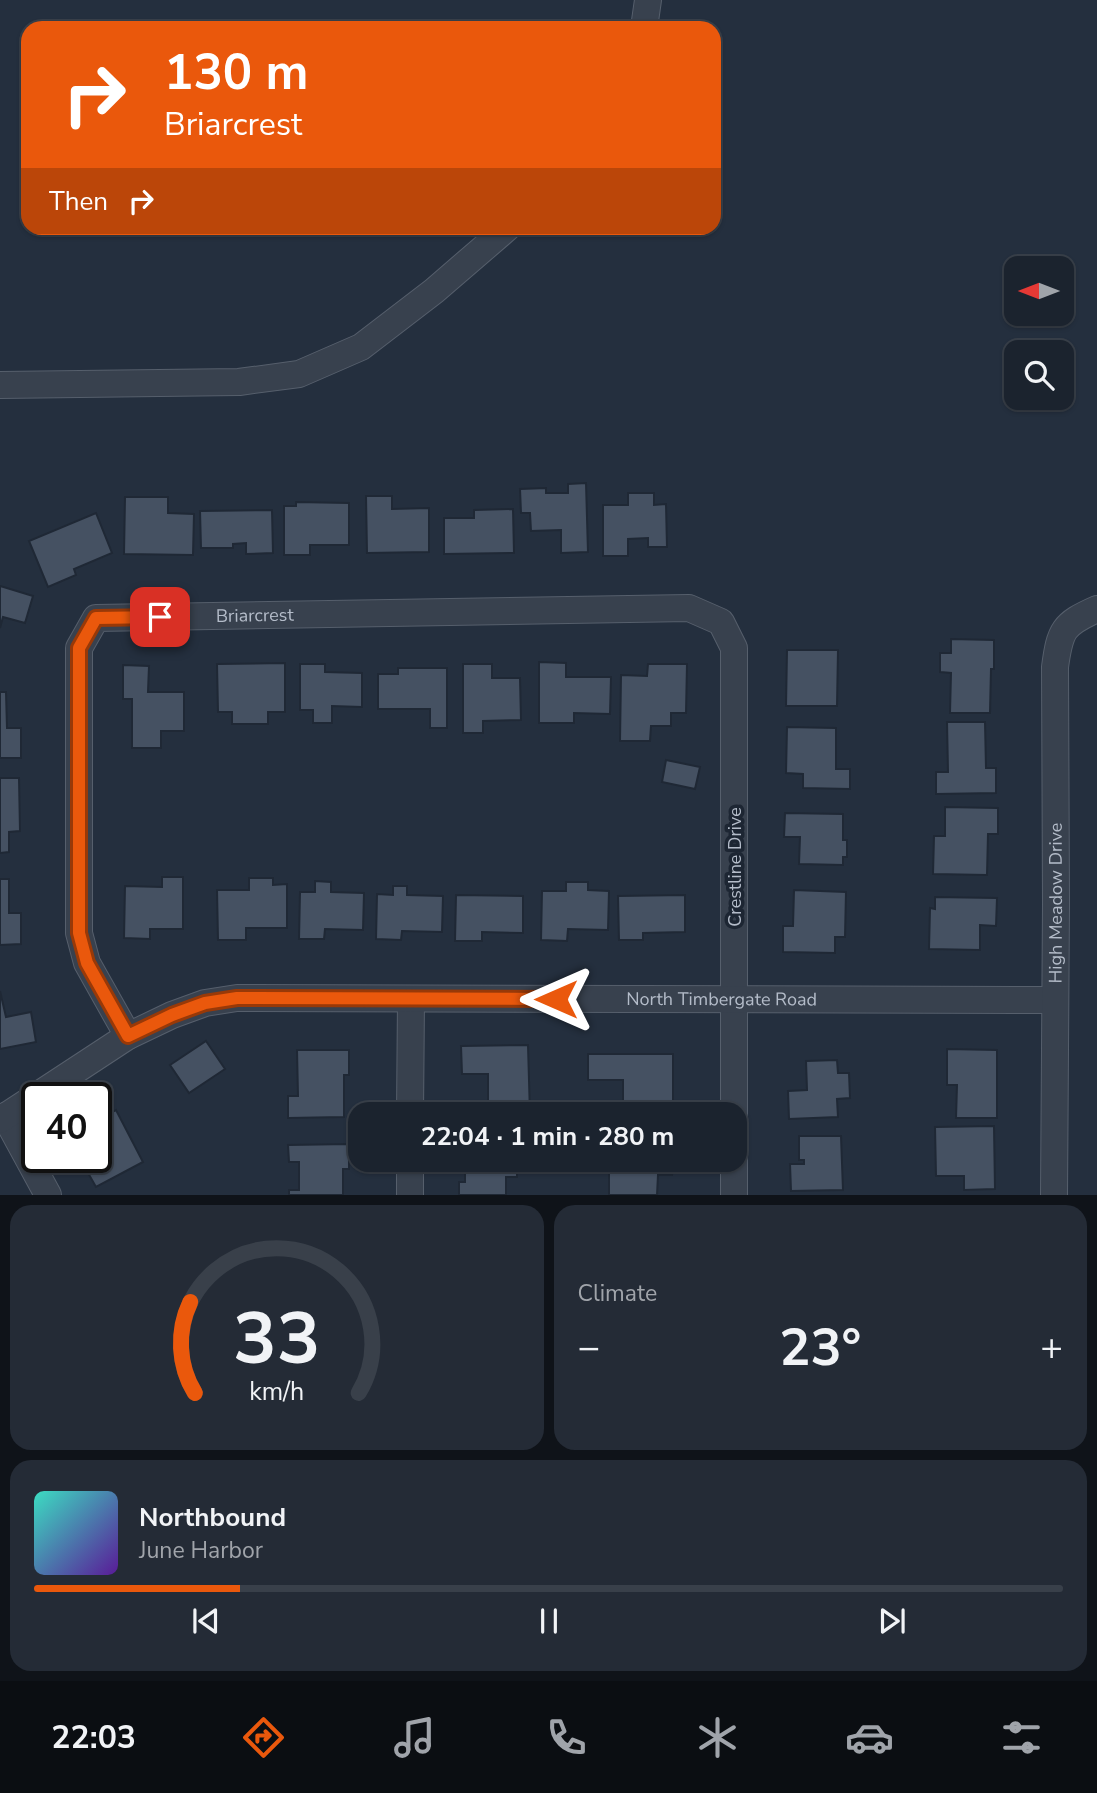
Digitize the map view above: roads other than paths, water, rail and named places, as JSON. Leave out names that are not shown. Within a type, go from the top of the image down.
[{"type":"street","points":[[645,21],[648,0]]},
{"type":"street","points":[[0,384],[239,382],[299,374],[361,347],[434,291],[499,235]]},
{"type":"street","name":"Briarcrest","points":[[128,1036],[87,963],[79,933],[79,648],[96,618],[689,608],[721,622]]},
{"type":"street","name":"High Meadow Drive","points":[[1054,1195],[1055,667],[1058,642],[1064,630],[1087,614]]},
{"type":"street","name":"Crestline Drive","points":[[721,622],[734,648],[734,1102]]},
{"type":"street","name":"North Timbergate Road","points":[[3,1118],[128,1036],[205,1003],[237,998],[1055,1000]]},
{"type":"street","points":[[411,999],[411,1102]]},
{"type":"street","points":[[3,1118],[48,1195]]},
{"type":"street","points":[[410,1172],[410,1195]]},
{"type":"street","points":[[734,1172],[734,1195]]}]
